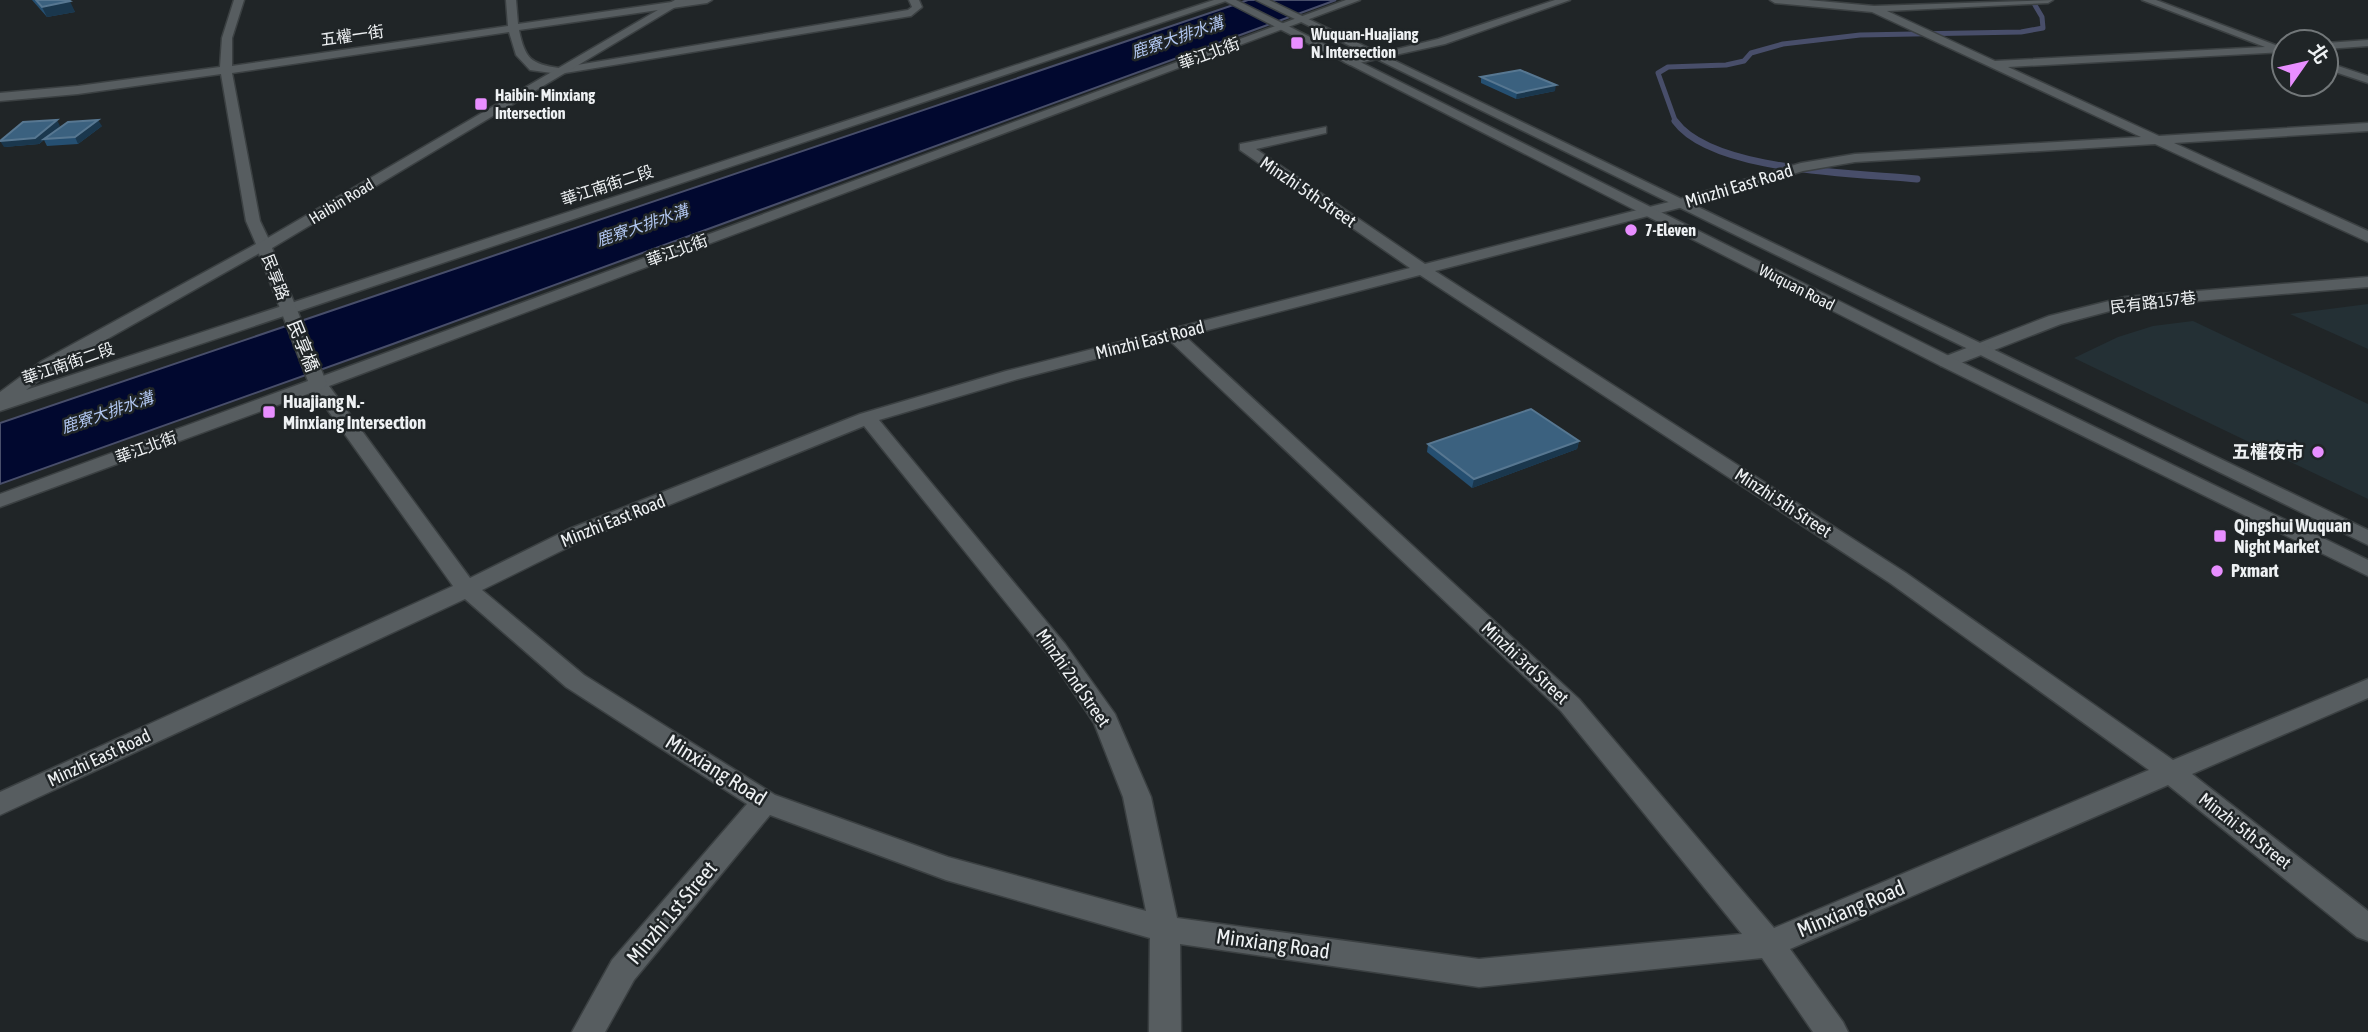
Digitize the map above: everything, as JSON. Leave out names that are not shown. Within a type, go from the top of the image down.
[{"type":"street","points":[[239,1],[253,0]]},
{"type":"street","points":[[511,0],[513,27],[520,55],[534,68],[559,71],[911,13],[917,7],[914,0]]},
{"type":"street","name":"五權一街","points":[[0,97],[78,90],[678,2],[707,0]]},
{"type":"street","name":"Wuquan Road","points":[[1261,0],[1288,22],[1350,62],[1947,362],[2368,569]]},
{"type":"street","name":"華江北街","points":[[0,500],[1288,22],[1355,0]]},
{"type":"street","points":[[1350,62],[1441,42],[1564,0]]},
{"type":"street","points":[[1775,0],[1874,9],[2048,0]]},
{"type":"street","points":[[2147,0],[2270,44]]},
{"type":"street","name":"民享路","points":[[239,1],[227,38],[226,69],[253,221],[287,308]]},
{"type":"street","name":"Wuquan Road","points":[[1229,1],[1374,56],[2368,538]]},
{"type":"street","name":"華江南街二段","points":[[0,403],[1229,1]]},
{"type":"street","name":"Haibin Road","points":[[0,403],[48,365],[264,246],[678,2]]},
{"type":"street","points":[[1874,9],[2368,237]]},
{"type":"street","points":[[2340,45],[2368,43]]},
{"type":"street","points":[[1994,65],[2270,50]]},
{"type":"street","points":[[2340,70],[2368,80]]},
{"type":"street","name":"Minzhi East Road","points":[[0,804],[467,589],[512,564],[578,534],[867,418],[1012,375],[1678,204],[1801,167],[1855,158],[2368,127]]},
{"type":"street","name":"Minzhi 5th Street","points":[[1322,130],[1245,147],[1423,270],[1898,578],[2171,772],[2368,928]]},
{"type":"street","name":"民有路157巷","points":[[1947,362],[2054,320],[2125,302],[2368,282]]},
{"type":"street","name":"民享橋","points":[[287,308],[318,384]]},
{"type":"street","name":"Minzhi 3rd Street","points":[[1174,335],[1570,705],[1769,944],[1832,1032]]},
{"type":"street","name":"Minxiang Road","points":[[318,384],[467,589],[575,681],[765,802],[946,868],[1165,929],[1479,973],[1769,944],[2368,688]]},
{"type":"street","name":"Minzhi 2nd Street","points":[[867,418],[1056,650],[1106,721],[1137,797],[1165,929],[1165,1032]]},
{"type":"street","name":"Minzhi 1st Street","points":[[588,1032],[623,970],[765,802]]},
{"type":"shaded area","points":[[2368,304],[2368,349],[2290,314]]},
{"type":"shaded area","name":"五權夜市","points":[[2193,321],[2368,404],[2368,499],[2074,358],[2118,337],[2153,326]]},
{"type":"water","name":"鹿寮大排水溝","points":[[1248,0],[1336,0],[390,345],[0,484],[0,423]]},
{"type":"building","points":[[36,0],[68,0],[70,1],[42,7]]},
{"type":"building","points":[[1520,70],[1556,85],[1517,93],[1481,77]]},
{"type":"building","points":[[57,120],[35,138],[0,141],[23,122]]},
{"type":"building","points":[[98,120],[75,137],[44,139],[68,122]]},
{"type":"building","points":[[1531,409],[1579,441],[1474,479],[1428,444]]},
{"type":"waterway","points":[[1675,121],[1658,73],[1668,67],[1726,65],[1744,61],[1751,53],[1783,44],[1860,35],[2021,32],[2043,28],[2042,17],[2032,0]]},
{"type":"waterway","points":[[1675,121],[1694,138],[1720,151],[1752,160],[1787,167],[1917,179]]},
{"type":"place","name":"Wuquan-Huajiang N. Intersection","points":[[1297,43]]},
{"type":"place","name":"Haibin- Minxiang Intersection","points":[[481,104]]},
{"type":"place","name":"7-Eleven","points":[[1631,230]]},
{"type":"place","name":"Huajiang N.- Minxiang Intersection","points":[[269,412]]},
{"type":"place","name":"五權夜市","points":[[2318,452]]},
{"type":"place","name":"Qingshui Wuquan Night Market","points":[[2220,536]]},
{"type":"place","name":"Pxmart","points":[[2217,571]]}]
